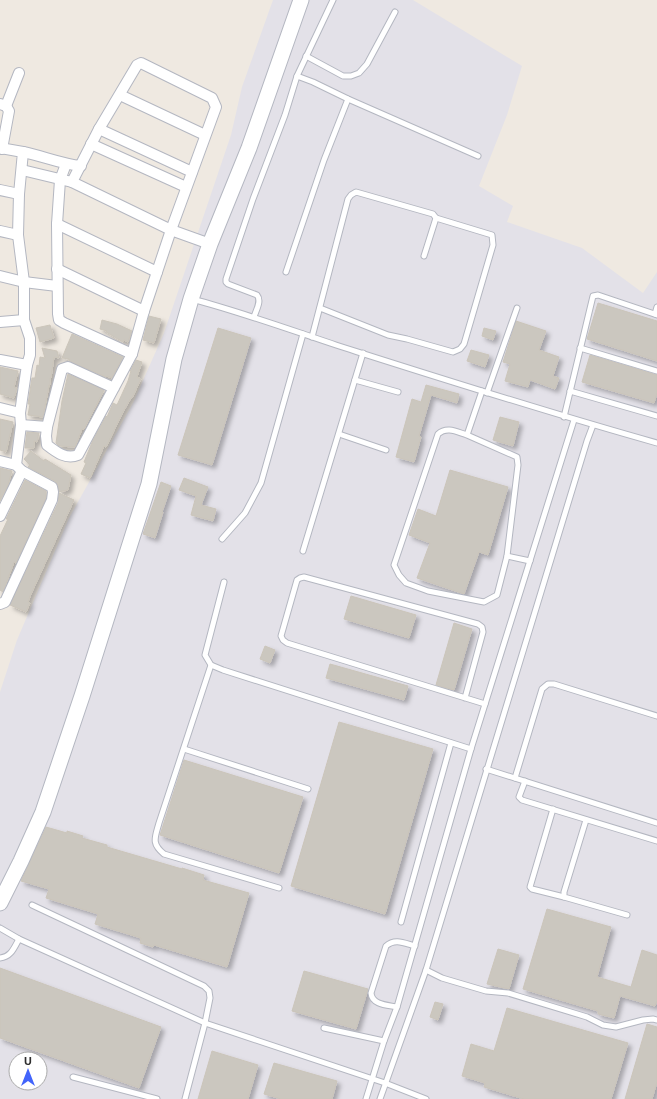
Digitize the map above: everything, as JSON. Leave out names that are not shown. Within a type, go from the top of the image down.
[{"type":"main road","points":[[0,903],[43,812],[82,696],[149,484],[174,359],[191,299],[204,242],[250,148],[300,0]]},
{"type":"street","points":[[72,182],[92,144],[98,129],[138,65],[141,63],[212,98],[216,107],[170,230],[132,354],[114,388],[78,455],[62,455],[47,445],[47,427],[62,368],[68,367],[114,388]]},
{"type":"street","points":[[19,73],[3,105],[9,111],[5,149],[39,155],[66,164],[81,166]]},
{"type":"street","points":[[120,95],[205,135]]},
{"type":"street","points":[[98,129],[192,172]]},
{"type":"street","points":[[92,144],[186,187]]},
{"type":"street","points":[[0,516],[2,503],[19,468],[21,425],[20,413],[27,365],[30,355],[30,338],[24,320],[24,282],[18,236],[19,194],[23,152]]},
{"type":"street","points":[[66,164],[60,180],[57,224],[57,286],[59,320],[132,354]]},
{"type":"street","points":[[22,170],[72,182],[170,230],[204,242]]},
{"type":"street","points":[[0,190],[19,194]]},
{"type":"street","points":[[57,224],[157,272]]},
{"type":"street","points":[[0,231],[18,236]]},
{"type":"street","points":[[57,269],[144,311]]},
{"type":"street","points":[[0,276],[24,282],[57,286]]},
{"type":"street","points":[[0,322],[24,320]]},
{"type":"street","points":[[0,360],[27,365]]},
{"type":"street","points":[[0,408],[20,413]]},
{"type":"street","points":[[21,425],[47,427]]},
{"type":"street","points":[[0,461],[19,468],[52,487],[53,496],[5,602],[0,604]]},
{"type":"lane","points":[[254,317],[259,297],[228,284],[226,279],[253,199],[285,115],[297,76],[333,0]]},
{"type":"lane","points":[[306,56],[343,76],[350,76],[359,73],[367,64],[395,12]]},
{"type":"lane","points":[[297,76],[478,156]]},
{"type":"lane","points":[[286,272],[324,160],[348,99]]},
{"type":"lane","points":[[312,337],[350,195],[356,192],[433,214],[436,218],[492,235],[493,245],[464,344],[460,349],[453,352],[388,335],[320,308]]},
{"type":"lane","points":[[424,256],[436,218]]},
{"type":"lane","points":[[564,417],[593,296],[598,295],[656,315],[657,307]]},
{"type":"lane","points":[[191,299],[234,310],[312,337],[593,426],[657,443]]},
{"type":"lane","points":[[488,393],[517,308]]},
{"type":"lane","points":[[222,539],[245,513],[261,483],[303,334]]},
{"type":"lane","points":[[580,348],[657,371]]},
{"type":"lane","points":[[303,551],[363,353]]},
{"type":"lane","points":[[355,380],[398,392]]},
{"type":"lane","points":[[467,435],[482,391]]},
{"type":"lane","points":[[570,391],[657,416]]},
{"type":"lane","points":[[366,1099],[384,1041],[397,1007],[471,749],[574,420]]},
{"type":"lane","points":[[380,1099],[426,970],[486,769],[587,441],[593,426]]},
{"type":"lane","points":[[447,429],[467,435],[517,456],[518,465],[507,556],[497,595],[484,602],[428,591],[406,583],[399,575],[394,565],[438,434],[447,429]]},
{"type":"lane","points":[[338,434],[386,450]]},
{"type":"lane","points":[[507,556],[530,561]]},
{"type":"lane","points":[[465,698],[483,632],[482,627],[478,624],[304,577],[297,580],[281,636],[287,643],[465,698],[485,704]]},
{"type":"lane","points":[[224,582],[205,655],[211,665],[471,749]]},
{"type":"lane","points":[[211,665],[154,840],[156,848],[164,854],[278,888]]},
{"type":"lane","points":[[515,778],[542,689],[548,684],[554,684],[657,716]]},
{"type":"lane","points":[[401,922],[451,743]]},
{"type":"lane","points":[[184,749],[308,789]]},
{"type":"lane","points":[[486,769],[657,823]]},
{"type":"lane","points":[[525,781],[519,797],[520,799],[657,842]]},
{"type":"lane","points":[[553,809],[530,886],[532,889],[627,915]]},
{"type":"lane","points":[[564,897],[564,892],[586,820]]},
{"type":"lane","points":[[32,905],[204,986],[209,991],[210,998],[205,1023],[186,1099]]},
{"type":"lane","points":[[0,928],[19,939],[205,1023],[385,1083],[426,1099]]},
{"type":"lane","points":[[0,958],[4,958],[10,954],[19,939]]},
{"type":"lane","points":[[397,1007],[375,1002],[371,998],[371,994],[386,946],[390,942],[397,941],[415,946]]},
{"type":"lane","points":[[426,970],[442,978],[486,991],[508,993],[587,1017],[603,1025],[616,1027],[643,1020],[657,1020]]},
{"type":"lane","points":[[324,1028],[384,1041]]},
{"type":"lane","points":[[73,1077],[157,1099]]},
{"type":"shaded area","points":[[273,0],[413,0],[522,66],[507,115],[479,186],[513,206],[507,222],[582,248],[643,293],[657,272],[657,1099],[0,1099],[0,692],[17,640],[69,518],[133,403],[164,333],[231,135],[242,87]]},
{"type":"building","points":[[598,303],[657,321],[657,361],[587,339]]},
{"type":"building","points":[[149,316],[161,319],[154,343],[143,340]]},
{"type":"building","points":[[102,320],[117,324],[132,331],[128,342],[124,340],[123,342],[106,332],[107,331],[100,329]]},
{"type":"building","points":[[516,321],[546,331],[539,350],[559,357],[553,376],[559,378],[555,389],[530,380],[528,387],[505,381],[510,364],[503,362]]},
{"type":"building","points":[[50,325],[54,338],[40,342],[36,328]]},
{"type":"building","points":[[218,328],[251,338],[212,465],[178,455]]},
{"type":"building","points":[[484,328],[496,331],[493,340],[482,336]]},
{"type":"building","points":[[72,334],[123,357],[112,378],[106,377],[69,361],[69,359],[62,358]]},
{"type":"building","points":[[42,348],[57,351],[59,358],[54,357],[43,417],[28,415],[32,378],[35,378],[40,357],[45,358]]},
{"type":"building","points":[[471,350],[489,355],[485,367],[467,361]]},
{"type":"building","points":[[590,355],[657,375],[657,393],[654,403],[582,382]]},
{"type":"building","points":[[136,360],[142,362],[137,377],[141,379],[106,447],[104,446],[90,478],[81,474],[86,463],[84,462],[93,440],[106,416],[107,417],[113,403],[117,405],[128,381],[130,371]]},
{"type":"building","points":[[0,367],[18,371],[14,387],[17,388],[14,398],[0,394]]},
{"type":"building","points":[[68,374],[104,390],[84,429],[82,429],[75,447],[59,446],[56,443],[62,401]]},
{"type":"building","points":[[426,385],[459,394],[457,403],[431,395],[419,436],[421,437],[414,462],[396,457],[412,399],[421,402]]},
{"type":"building","points":[[500,417],[519,422],[513,446],[493,440]]},
{"type":"building","points":[[0,419],[13,422],[6,452],[0,450]]},
{"type":"building","points":[[27,432],[39,433],[37,442],[34,441],[34,448],[25,448]]},
{"type":"building","points":[[31,451],[44,461],[45,459],[71,475],[68,490],[59,492],[58,485],[55,481],[28,467],[30,465],[24,459]]},
{"type":"building","points":[[0,468],[12,471],[8,485],[0,501]]},
{"type":"building","points":[[450,470],[508,487],[488,555],[479,552],[464,594],[417,578],[430,543],[409,535],[418,509],[436,516]]},
{"type":"building","points":[[184,478],[208,487],[201,505],[216,509],[213,521],[191,515],[196,496],[179,490]]},
{"type":"building","points":[[25,480],[46,491],[46,498],[16,563],[14,562],[3,592],[0,590],[0,536],[8,519],[6,519]]},
{"type":"building","points":[[161,482],[171,486],[155,538],[143,534]]},
{"type":"building","points":[[59,493],[74,500],[31,594],[28,602],[30,603],[26,612],[10,605],[58,503]]},
{"type":"building","points":[[351,596],[416,615],[409,638],[344,619]]},
{"type":"building","points":[[454,623],[472,629],[454,690],[436,685]]},
{"type":"building","points":[[265,646],[275,650],[270,663],[260,659]]},
{"type":"building","points":[[330,664],[408,686],[404,700],[326,678]]},
{"type":"building","points":[[339,722],[433,749],[385,914],[291,886]]},
{"type":"building","points":[[184,760],[303,797],[279,873],[160,835]]},
{"type":"building","points":[[46,827],[67,833],[67,831],[83,836],[82,838],[107,845],[107,847],[204,875],[203,880],[249,893],[227,967],[154,945],[153,947],[140,943],[141,938],[95,924],[98,914],[46,898],[49,889],[21,881]]},
{"type":"building","points":[[547,909],[611,927],[597,977],[631,987],[642,950],[657,955],[657,1001],[655,1006],[620,996],[614,1018],[598,1014],[598,1011],[523,989]]},
{"type":"building","points":[[498,949],[519,955],[509,989],[487,984]]},
{"type":"building","points":[[0,968],[161,1027],[139,1088],[48,1055],[48,1051],[36,1051],[0,1038]]},
{"type":"building","points":[[304,971],[368,989],[356,1029],[292,1011]]},
{"type":"building","points":[[435,1002],[443,1004],[438,1020],[430,1017]]},
{"type":"building","points":[[507,1008],[628,1043],[611,1099],[524,1099],[484,1087],[485,1083],[462,1076],[471,1044],[494,1051]]},
{"type":"building","points":[[647,1024],[657,1027],[657,1082],[652,1099],[625,1099]]},
{"type":"building","points":[[212,1051],[258,1065],[248,1099],[198,1099]]},
{"type":"building","points":[[274,1063],[337,1081],[332,1099],[281,1099],[264,1094]]}]
